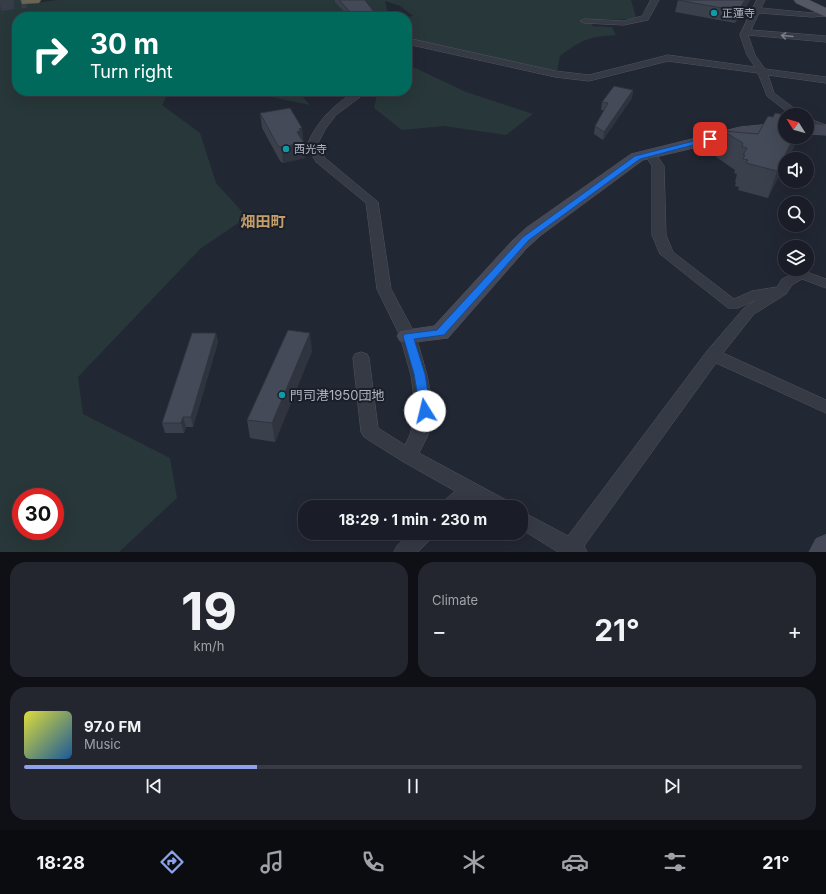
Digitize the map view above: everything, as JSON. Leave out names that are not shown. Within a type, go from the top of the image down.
[{"type":"main road","points":[[800,0],[826,14]]},
{"type":"main road","points":[[813,0],[826,7]]},
{"type":"street","points":[[584,21],[624,23],[645,18],[655,0]]},
{"type":"street","points":[[761,0],[744,35],[751,54],[763,72],[770,94],[789,108]]},
{"type":"street","points":[[756,10],[812,15],[826,14]]},
{"type":"street","points":[[745,32],[826,39]]},
{"type":"street","points":[[412,42],[555,74],[589,78],[668,58],[826,80]]},
{"type":"street","points":[[354,96],[342,103],[320,128],[312,145],[320,160],[372,202],[384,289],[408,336],[420,374],[425,411],[419,435],[408,456]]},
{"type":"street","points":[[814,124],[826,130]]},
{"type":"street","points":[[408,336],[440,333],[519,245],[533,232],[637,157],[740,132],[778,129]]},
{"type":"street","points":[[814,129],[826,130]]},
{"type":"street","points":[[650,153],[658,166],[659,234],[667,254],[733,305],[757,294],[781,290]]},
{"type":"street","points":[[528,523],[572,551],[713,354],[749,311],[781,290],[787,282],[801,274],[826,284]]},
{"type":"street","points":[[713,354],[826,407]]},
{"type":"street","points":[[361,358],[370,432],[408,456],[489,500]]},
{"type":"street","points":[[458,500],[470,489]]},
{"type":"street","points":[[404,552],[417,540]]},
{"type":"street","points":[[824,552],[826,548]]},
{"type":"shaded area","points":[[0,0],[26,0],[26,4],[58,0],[631,0],[636,17],[630,19],[597,20],[591,26],[612,27],[616,35],[592,38],[580,42],[560,56],[557,71],[553,72],[412,40],[412,12],[408,12],[400,6],[385,1],[388,12],[12,12],[12,96],[167,96],[162,105],[200,133],[216,183],[247,217],[200,249],[78,377],[83,414],[170,458],[177,498],[119,552],[0,552]]},
{"type":"shaded area","points":[[412,66],[466,92],[533,114],[506,135],[444,126],[402,130],[374,108],[377,96],[412,96]]},
{"type":"shaded area","points":[[267,96],[302,96],[310,105]]},
{"type":"building","points":[[339,0],[365,0],[374,12],[350,12]]},
{"type":"building","points":[[678,0],[745,0],[738,11]]},
{"type":"building","points":[[614,86],[633,90],[604,132],[595,126],[608,103],[602,102]]},
{"type":"building","points":[[290,108],[302,128],[297,132],[304,143],[281,147],[278,146],[260,113]]},
{"type":"building","points":[[775,113],[778,114],[778,144],[790,144],[786,152],[778,152],[777,171],[746,163],[748,160],[743,159],[745,155],[743,155],[747,148],[742,147],[743,143],[723,131],[758,134],[768,116],[773,117]]},
{"type":"building","points":[[288,330],[310,333],[272,423],[247,420]]},
{"type":"building","points":[[192,333],[216,333],[191,417],[183,417],[181,423],[162,423]]},
{"type":"tunnel","points":[[0,4],[26,1]]},
{"type":"place","name":"正蓮寺","points":[[714,13]]},
{"type":"place","name":"西光寺","points":[[286,149]]},
{"type":"place","name":"門司港1950団地","points":[[282,395]]},
{"type":"district","name":"畑田町","points":[[263,221]]},
{"type":"route","points":[[425,411],[420,374],[408,336],[440,333],[526,238],[637,157],[710,139]]}]
